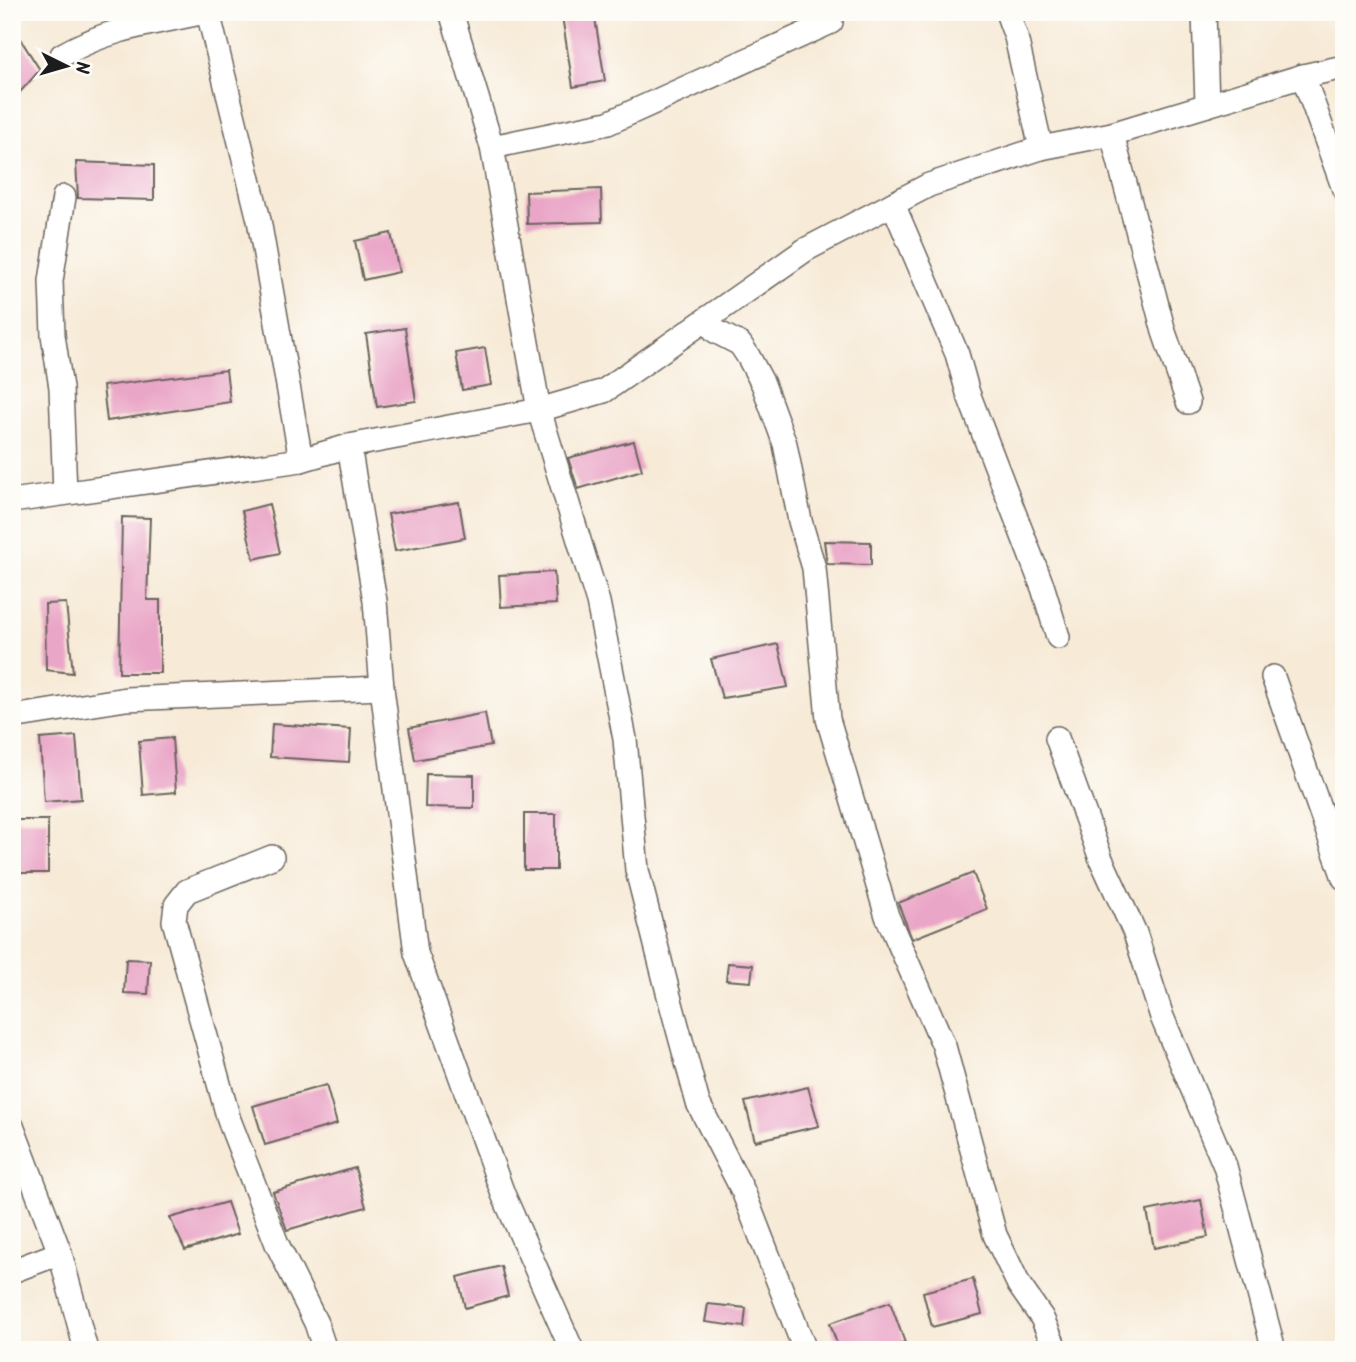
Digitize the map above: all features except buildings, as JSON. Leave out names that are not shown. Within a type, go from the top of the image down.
[{"type":"street","points":[[62,55],[93,37],[207,12],[259,220],[301,460]]},
{"type":"street","points":[[451,12],[492,147],[539,410],[598,602],[625,739],[637,870],[698,1102],[743,1191],[805,1350]]},
{"type":"street","points":[[1007,12],[1016,37],[1041,148]]},
{"type":"street","points":[[1204,12],[1207,105]]},
{"type":"street","points":[[492,147],[608,123],[831,22]]},
{"type":"street","points":[[12,501],[301,460],[349,446],[539,410],[604,391],[805,250],[929,185],[1041,148],[1112,134],[1303,76],[1344,67]]},
{"type":"street","points":[[1303,76],[1344,189]]},
{"type":"street","points":[[1112,134],[1164,332],[1188,402]]},
{"type":"street","points":[[64,197],[51,281],[53,335],[61,388],[65,493]]},
{"type":"street","points":[[894,204],[957,354],[968,393],[1043,588],[1058,637]]},
{"type":"street","points":[[708,318],[715,331],[740,344],[748,356],[763,384],[785,444],[800,521],[814,568],[828,719],[887,916],[944,1046],[995,1235],[1005,1259],[1042,1318],[1056,1350]]},
{"type":"street","points":[[349,446],[375,601],[382,688],[416,953],[503,1194],[572,1350]]},
{"type":"street","points":[[1273,677],[1344,878]]},
{"type":"street","points":[[12,718],[126,699],[382,688]]},
{"type":"street","points":[[1057,738],[1101,859],[1135,933],[1162,1017],[1226,1166],[1274,1350]]},
{"type":"street","points":[[272,857],[187,891],[176,905],[174,921],[229,1120],[277,1244],[316,1323],[325,1350]]},
{"type":"street","points":[[12,1126],[60,1253],[86,1350]]},
{"type":"street","points":[[12,1271],[60,1253]]}]
